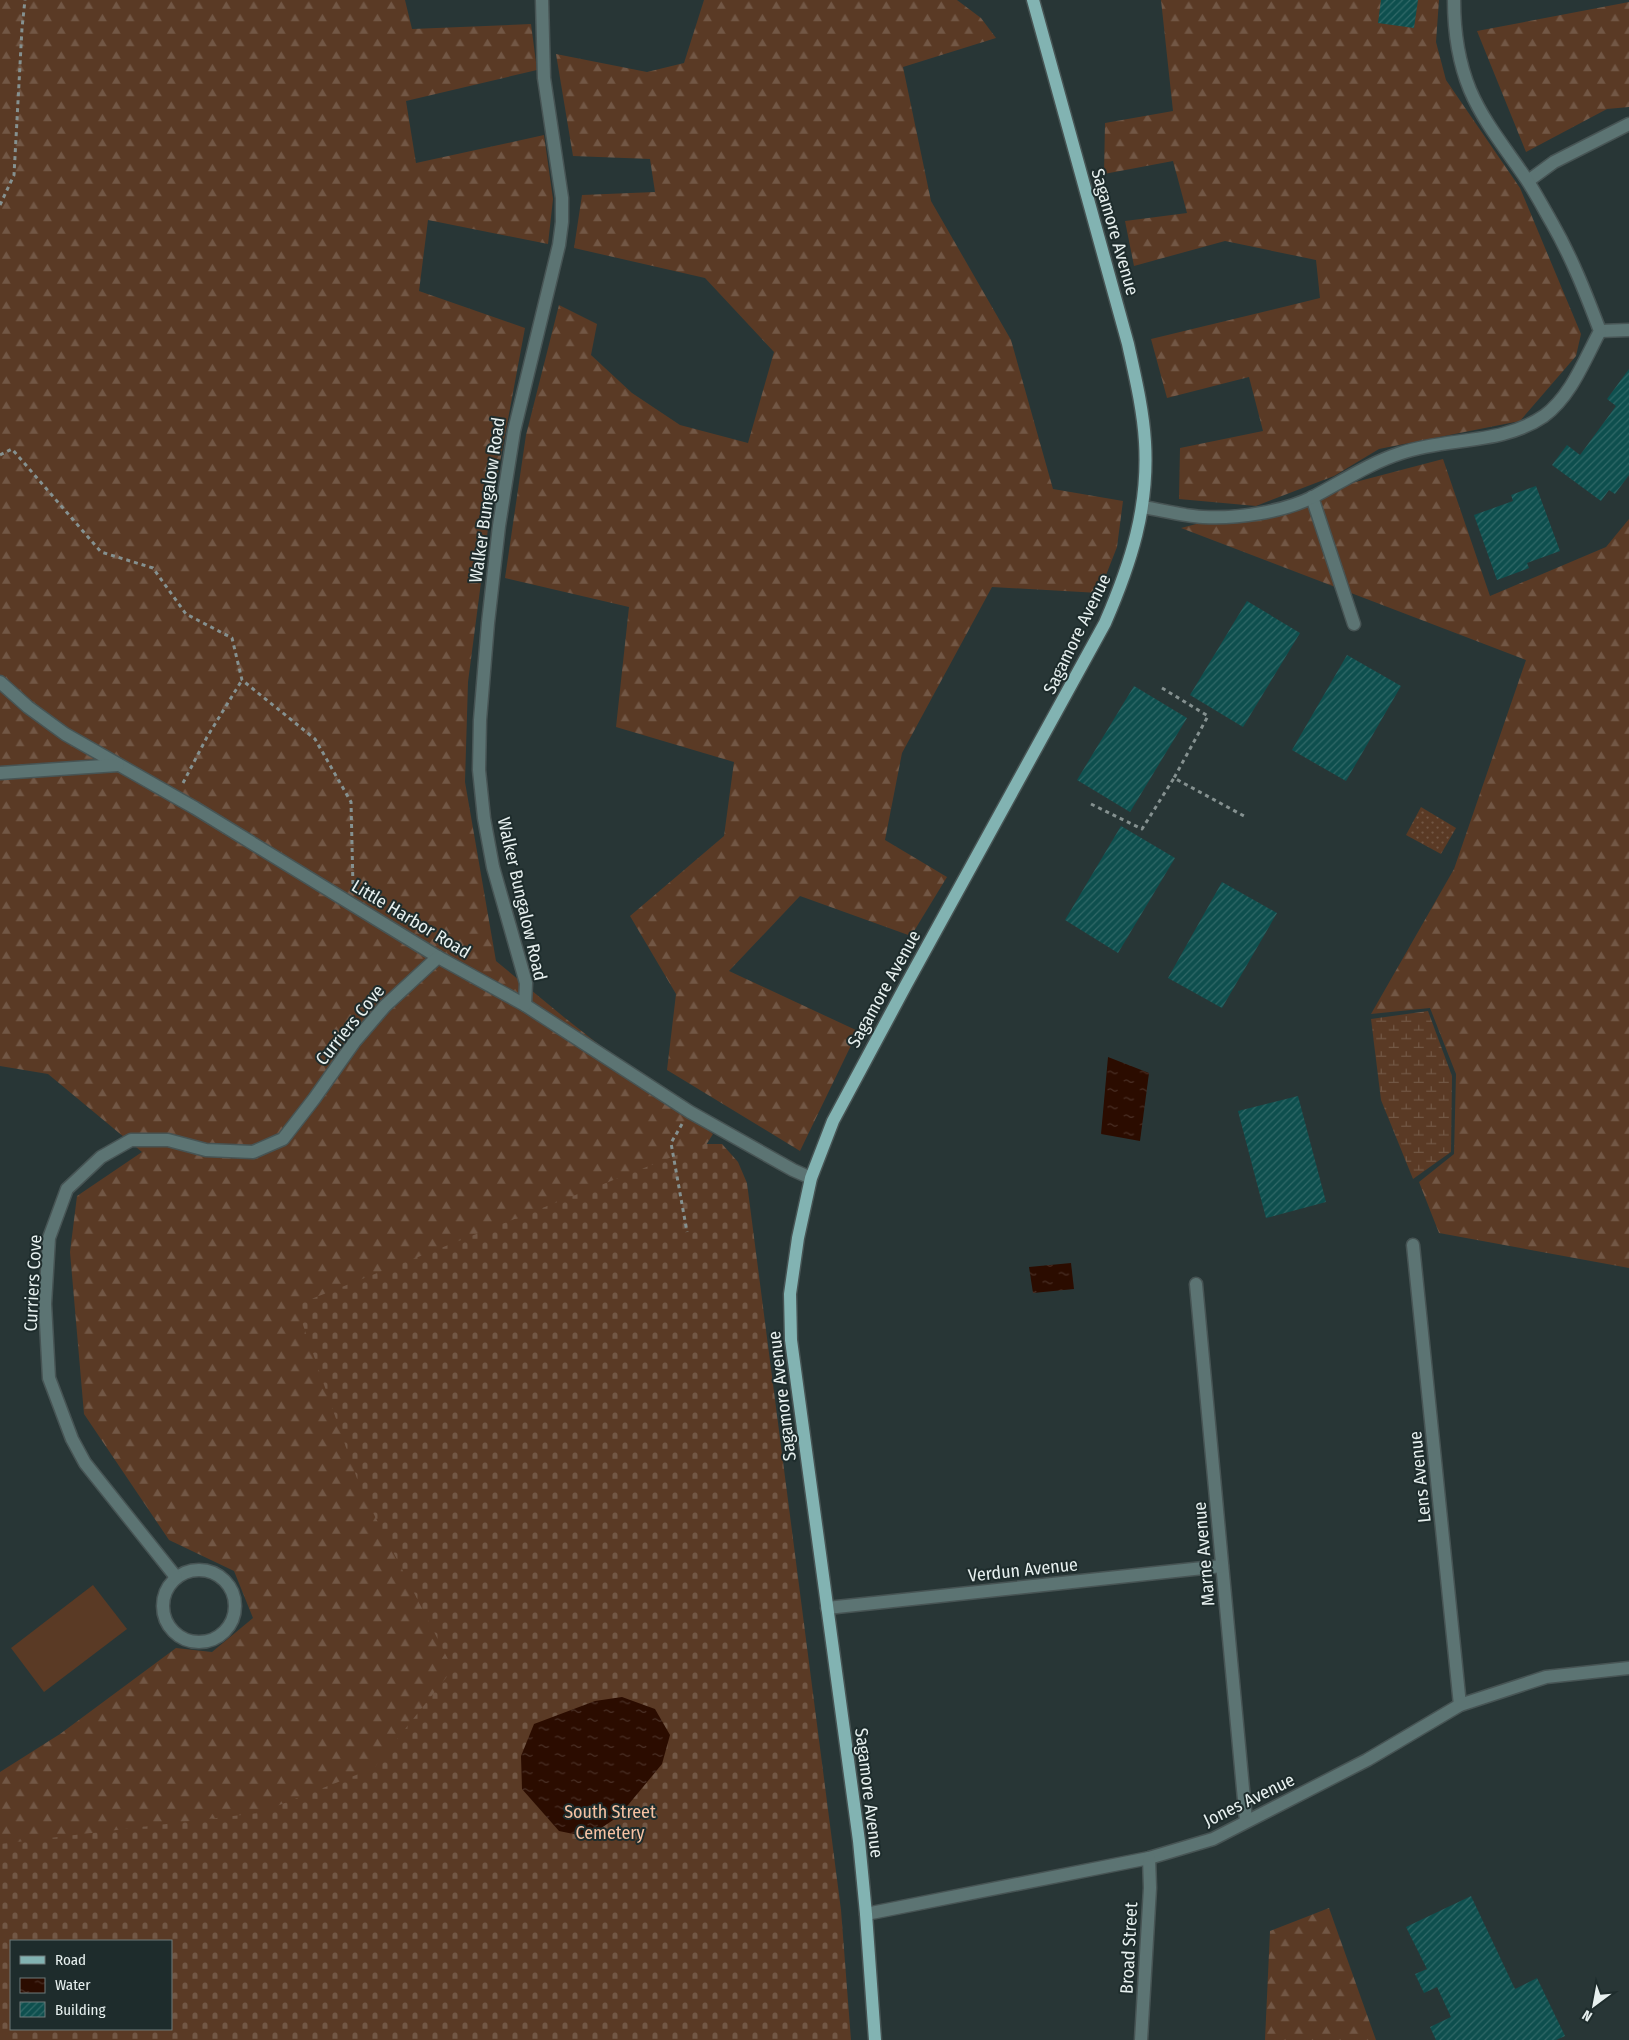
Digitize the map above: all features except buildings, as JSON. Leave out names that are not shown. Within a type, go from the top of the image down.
[{"type":"main road","name":"Sagamore Avenue","points":[[875,2040],[859,1841],[791,1340],[790,1294],[793,1267],[811,1178],[833,1121],[1105,623],[1125,577],[1143,506],[1145,483],[1145,441],[1138,392],[1122,325],[1034,0]]},
{"type":"street","name":"Walker Bungalow Road","points":[[525,1005],[526,983],[493,867],[484,818],[479,770],[480,720],[499,526],[514,431],[559,245],[562,222],[560,174],[550,127],[544,78],[542,0]]},
{"type":"street","points":[[1143,506],[1202,517],[1257,515],[1278,510],[1312,497],[1367,466],[1403,452],[1513,432],[1543,416],[1564,398],[1600,331],[1577,271],[1553,225],[1528,181],[1486,121],[1470,90],[1460,60],[1454,23],[1454,0]]},
{"type":"street","points":[[1528,181],[1554,162],[1629,124]]},
{"type":"street","points":[[1600,331],[1629,330]]},
{"type":"street","points":[[1312,497],[1354,624]]},
{"type":"street","name":"Little Harbor Road","points":[[0,682],[28,708],[65,734],[176,798],[438,957],[525,1005],[690,1112],[793,1170],[811,1178]]},
{"type":"street","points":[[0,773],[118,766]]},
{"type":"street","name":"Curriers Cove","points":[[176,1577],[86,1463],[72,1440],[49,1378],[45,1304],[49,1238],[67,1189],[101,1157],[131,1140],[168,1140],[206,1150],[253,1152],[283,1139],[314,1100],[355,1041],[385,1006],[438,957]]},
{"type":"street","name":"Lens Avenue","points":[[1414,1245],[1460,1705]]},
{"type":"street","name":"Marne Avenue","points":[[1196,1284],[1246,1821]]},
{"type":"street","name":"Verdun Avenue","points":[[827,1608],[1222,1566]]},
{"type":"street","points":[[199,1570],[221,1577],[229,1586],[234,1597],[235,1609],[229,1625],[216,1638],[205,1642],[193,1642],[182,1638],[172,1630],[165,1620],[162,1609],[164,1597],[168,1586],[176,1577],[187,1572],[199,1570]]},
{"type":"street","name":"Jones Avenue","points":[[866,1914],[1149,1858],[1213,1839],[1367,1760],[1460,1705],[1546,1677],[1629,1668]]},
{"type":"street","name":"Broad Street","points":[[1141,2040],[1150,1888],[1149,1858]]},
{"type":"path","points":[[0,205],[14,175],[21,38],[25,0]]},
{"type":"path","points":[[0,455],[12,450],[101,552],[153,568],[186,614],[232,638],[242,680],[315,739],[351,802],[354,905]]},
{"type":"path","points":[[176,798],[207,737],[242,680]]},
{"type":"path","points":[[1091,804],[1142,829],[1174,778],[1208,716],[1162,688]]},
{"type":"path","points":[[1174,778],[1244,816]]},
{"type":"path","points":[[687,1232],[671,1143],[690,1112]]},
{"type":"green space","points":[[0,0],[405,0],[412,29],[531,24],[537,70],[406,101],[416,163],[544,135],[553,199],[548,244],[428,220],[419,291],[525,328],[489,521],[468,682],[465,782],[496,961],[565,1018],[713,1134],[687,1175],[481,1654],[349,1810],[0,1882],[0,1772],[60,1734],[176,1648],[212,1652],[253,1618],[234,1571],[169,1540],[84,1414],[70,1252],[77,1196],[142,1152],[48,1074],[0,1066]]},
{"type":"green space","points":[[704,0],[957,0],[981,18],[996,38],[903,67],[931,201],[1011,340],[1053,489],[1123,501],[1117,547],[1099,593],[992,587],[902,753],[885,840],[947,877],[911,936],[800,896],[729,971],[858,1031],[800,1151],[667,1070],[676,994],[630,916],[724,836],[734,762],[616,727],[629,607],[505,578],[526,435],[559,305],[597,324],[591,355],[632,393],[680,425],[748,443],[774,352],[705,278],[574,248],[582,195],[655,192],[650,159],[573,156],[556,54],[647,72],[684,63]]},
{"type":"green space","points":[[1161,0],[1439,0],[1436,42],[1446,80],[1520,188],[1581,334],[1576,356],[1520,421],[1379,449],[1334,476],[1256,506],[1179,499],[1180,448],[1263,431],[1249,377],[1167,398],[1151,339],[1320,298],[1316,260],[1225,241],[1134,266],[1125,221],[1187,213],[1173,161],[1104,174],[1105,123],[1173,111]]},
{"type":"green space","points":[[1629,2],[1629,107],[1607,109],[1526,152],[1477,31]]},
{"type":"green space","points":[[1443,459],[1490,596],[1606,547],[1629,519],[1629,1268],[1439,1233],[1419,1182],[1454,1154],[1456,1074],[1430,1008],[1371,1014],[1454,869],[1526,660],[1181,528]]},
{"type":"green space","points":[[1421,807],[1456,828],[1441,854],[1406,835]]},
{"type":"green space","points":[[1428,1011],[1452,1076],[1451,1152],[1413,1179],[1381,1100],[1371,1019]]},
{"type":"green space","name":"South Street Cemetery","points":[[705,1144],[722,1144],[738,1162],[747,1183],[841,1910],[851,2040],[0,2040],[0,1844],[259,1813],[374,1768],[453,1669],[360,1487],[296,1305]]},
{"type":"green space","points":[[93,1585],[127,1629],[44,1692],[11,1648]]},
{"type":"green space","points":[[1329,1908],[1376,2040],[1265,2040],[1270,1931]]},
{"type":"water","points":[[1108,1057],[1149,1073],[1140,1141],[1101,1134]]},
{"type":"water","points":[[1071,1263],[1074,1289],[1033,1293],[1029,1267]]},
{"type":"water","points":[[622,1697],[655,1709],[670,1735],[662,1764],[619,1816],[588,1837],[559,1831],[522,1789],[521,1756],[534,1724],[595,1701]]}]
